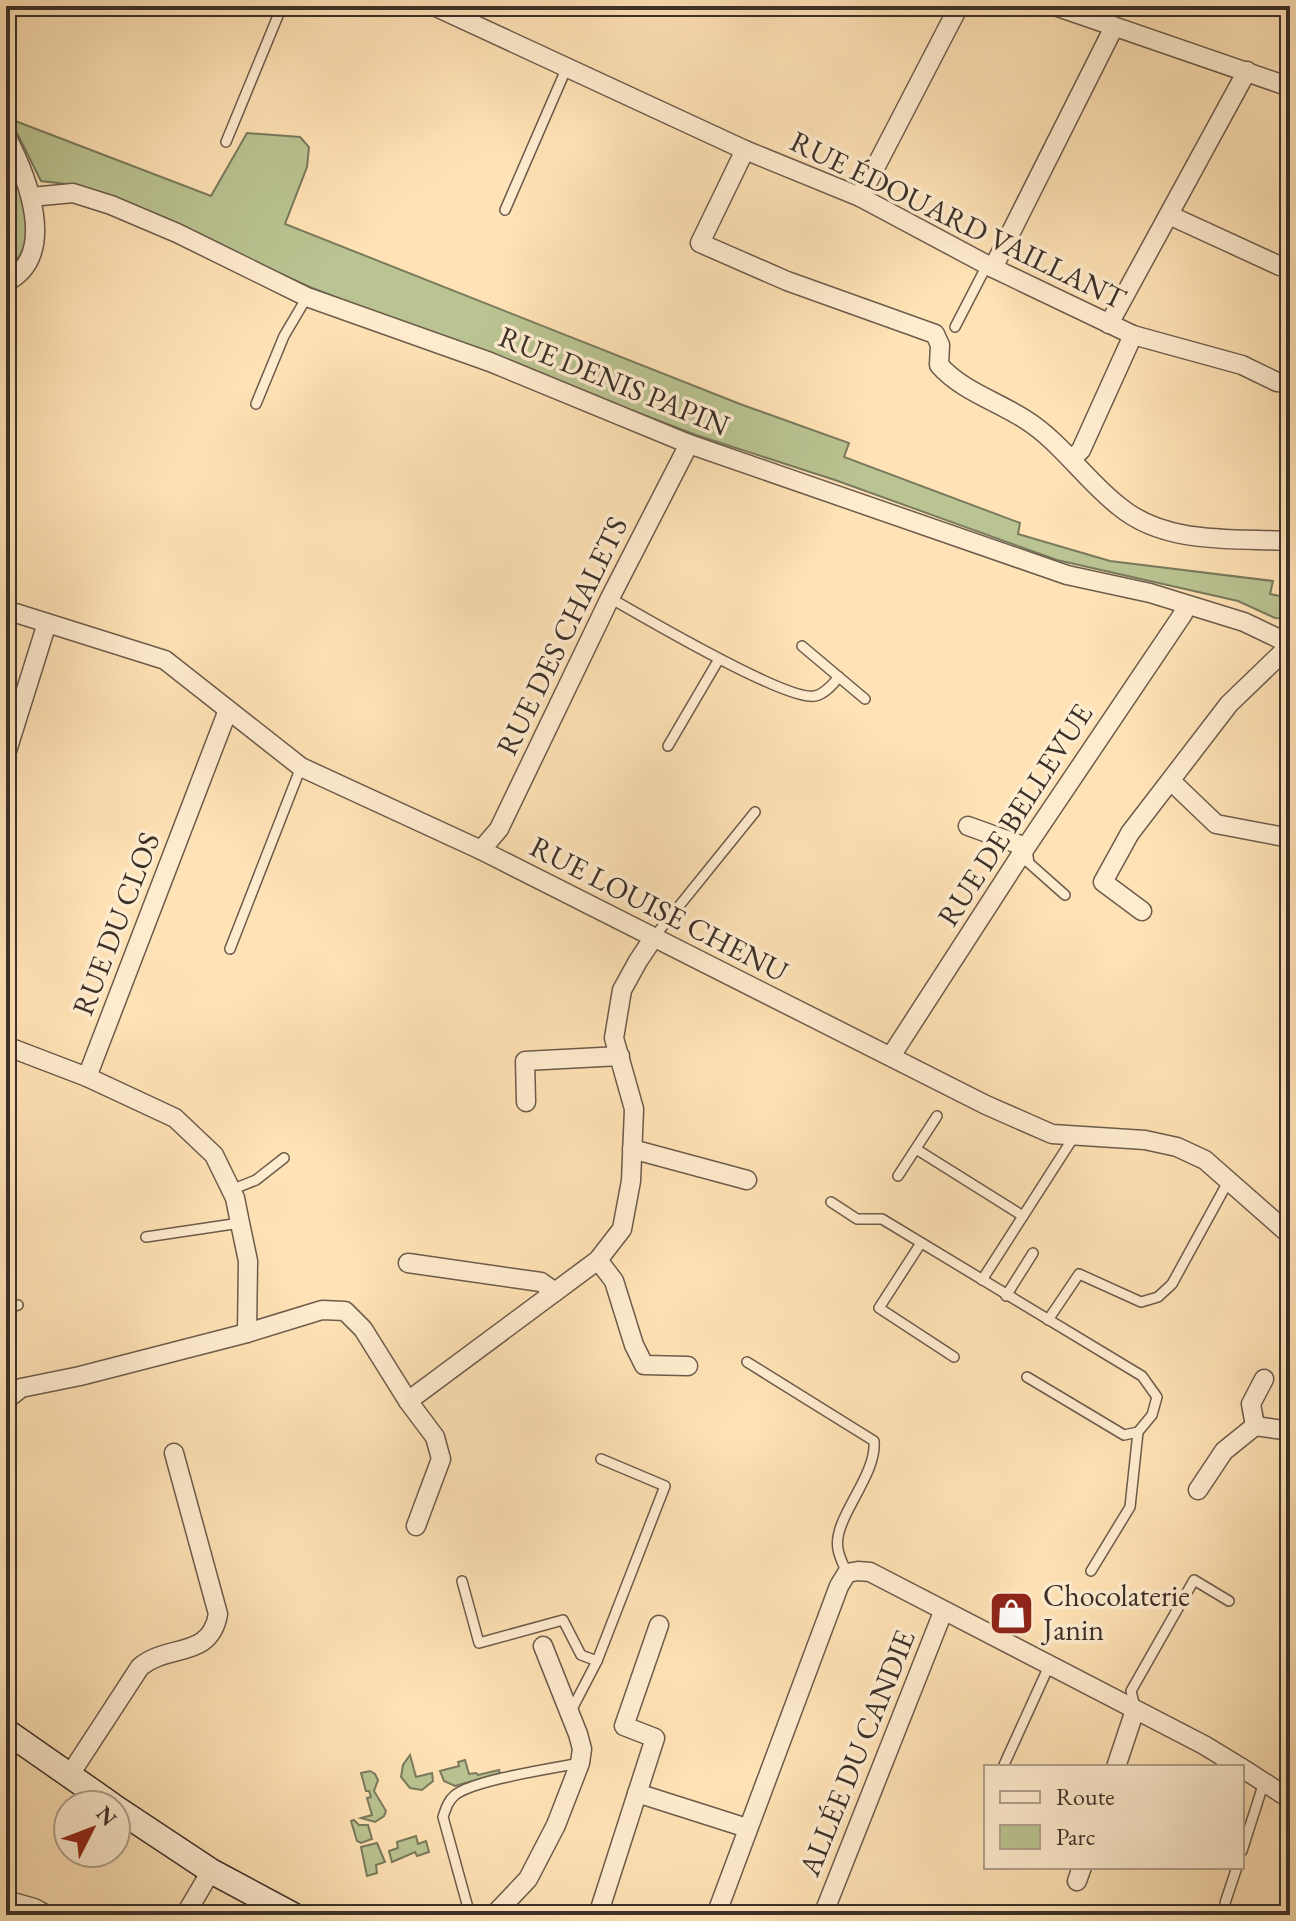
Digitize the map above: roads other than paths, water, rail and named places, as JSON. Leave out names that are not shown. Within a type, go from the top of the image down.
[{"type":"main road","points":[[6,1731],[88,1789]]},
{"type":"main road","points":[[132,1818],[211,1871],[293,1915]]},
{"type":"street","name":"RUE ÉDOUARD VAILLANT","points":[[434,6],[745,150],[860,197],[990,267],[1133,335],[1242,365],[1277,382],[1290,383]]},
{"type":"street","points":[[860,197],[959,6]]},
{"type":"street","points":[[1055,6],[1290,87]]},
{"type":"street","points":[[990,267],[1114,27]]},
{"type":"street","points":[[1109,324],[1247,71]]},
{"type":"street","points":[[6,136],[31,197],[35,221],[33,251],[23,267],[6,282]]},
{"type":"street","points":[[745,150],[700,243],[787,281],[935,334],[940,345],[939,365],[950,378],[1028,421],[1072,459],[1118,506],[1141,522],[1165,531],[1196,535],[1290,541]]},
{"type":"street","name":"RUE DENIS PAPIN","points":[[31,197],[73,193],[111,205],[177,233],[307,297],[490,362],[689,444],[1067,575],[1150,593],[1244,622],[1289,644]]},
{"type":"street","points":[[1169,215],[1280,266]]},
{"type":"street","points":[[1072,459],[1081,450],[1133,335]]},
{"type":"street","name":"RUE DES CHALETS","points":[[481,850],[499,829],[610,598],[689,444]]},
{"type":"street","name":"RUE DE BELLEVUE","points":[[891,1056],[1026,847],[1183,614],[1184,604]]},
{"type":"street","name":"RUE LOUISE CHENU","points":[[6,610],[165,660],[301,767],[481,850],[986,1105],[1052,1134],[1145,1140],[1177,1147],[1205,1160],[1290,1235]]},
{"type":"street","points":[[6,754],[47,623]]},
{"type":"street","points":[[1142,911],[1103,882],[1130,833],[1229,704],[1289,644]]},
{"type":"street","name":"RUE DU CLOS","points":[[87,1077],[228,710]]},
{"type":"street","points":[[1171,781],[1216,824],[1290,838]]},
{"type":"street","points":[[968,826],[1026,847]]},
{"type":"street","points":[[408,1401],[598,1260],[622,1229],[631,1181],[634,1109],[614,1038],[622,990],[654,937]]},
{"type":"street","points":[[6,1046],[87,1077],[175,1118],[214,1155],[231,1190],[248,1261],[247,1333]]},
{"type":"street","points":[[526,1102],[525,1061],[620,1056]]},
{"type":"street","points":[[632,1149],[747,1180]]},
{"type":"street","points":[[598,1260],[614,1281],[634,1345],[644,1365],[688,1366]]},
{"type":"street","points":[[408,1263],[541,1282],[555,1292]]},
{"type":"street","points":[[6,1400],[21,1388],[247,1333],[322,1310],[345,1311],[363,1329],[408,1401],[435,1437],[441,1459],[416,1526]]},
{"type":"street","points":[[1255,1426],[1251,1404],[1264,1379]]},
{"type":"street","points":[[1198,1490],[1224,1451],[1255,1426],[1290,1431]]},
{"type":"street","points":[[69,1776],[140,1667],[149,1659],[197,1646],[209,1639],[216,1626],[218,1614],[174,1453]]},
{"type":"street","points":[[716,1915],[839,1586],[847,1573],[870,1572],[1204,1745],[1236,1765]]},
{"type":"street","name":"ALLÉE DU CANDIE","points":[[823,1915],[943,1612]]},
{"type":"street","points":[[598,1915],[655,1738],[624,1726],[659,1625]]},
{"type":"street","points":[[494,1915],[528,1879],[556,1825],[580,1763],[582,1749],[543,1646]]},
{"type":"street","points":[[1117,1765],[1135,1710]]},
{"type":"street","points":[[1244,1770],[1290,1799]]},
{"type":"street","points":[[637,1793],[747,1828]]},
{"type":"street","points":[[185,1915],[211,1871]]},
{"type":"street","points":[[6,1900],[47,1915]]},
{"type":"lane","points":[[226,142],[282,6]]},
{"type":"lane","points":[[505,210],[567,67]]},
{"type":"lane","points":[[955,327],[990,267]]},
{"type":"lane","points":[[256,404],[284,336],[307,297]]},
{"type":"lane","points":[[610,598],[719,659],[796,693],[815,696],[828,689],[839,677]]},
{"type":"lane","points":[[802,646],[865,699]]},
{"type":"lane","points":[[668,746],[719,659]]},
{"type":"lane","points":[[230,949],[301,767]]},
{"type":"lane","points":[[654,937],[755,812]]},
{"type":"lane","points":[[1026,847],[1029,863],[1065,895]]},
{"type":"lane","points":[[898,1176],[937,1116]]},
{"type":"lane","points":[[982,1280],[1075,1135]]},
{"type":"lane","points":[[916,1149],[1023,1216]]},
{"type":"lane","points":[[231,1190],[256,1180],[284,1158]]},
{"type":"lane","points":[[1048,1320],[1079,1274],[1141,1302],[1158,1297],[1172,1284],[1229,1180]]},
{"type":"lane","points":[[831,1202],[857,1219],[882,1219],[1142,1376],[1157,1397],[1152,1415],[1138,1432],[1130,1507],[1091,1571]]},
{"type":"lane","points":[[146,1237],[240,1223]]},
{"type":"lane","points":[[921,1243],[879,1308],[954,1357]]},
{"type":"lane","points":[[1006,1296],[1033,1253]]},
{"type":"lane","points":[[6,1309],[18,1305]]},
{"type":"lane","points":[[747,1362],[874,1441],[875,1457],[842,1526],[837,1546],[847,1573]]},
{"type":"lane","points":[[1027,1377],[1124,1435],[1138,1432]]},
{"type":"lane","points":[[570,1713],[597,1661],[665,1486],[601,1459]]},
{"type":"lane","points":[[1135,1710],[1131,1691],[1194,1580],[1229,1601]]},
{"type":"lane","points":[[462,1581],[479,1643],[563,1620],[581,1655],[597,1661]]},
{"type":"lane","points":[[1004,1765],[1049,1666]]},
{"type":"lane","points":[[455,1915],[469,1913],[443,1817],[446,1805],[462,1791],[506,1778],[580,1763]]},
{"type":"lane","points":[[1244,1845],[1264,1782]]},
{"type":"lane","points":[[1225,1903],[1236,1869]]},
{"type":"place","name":"Chocolaterie Janin","points":[[1012,1613]]}]
